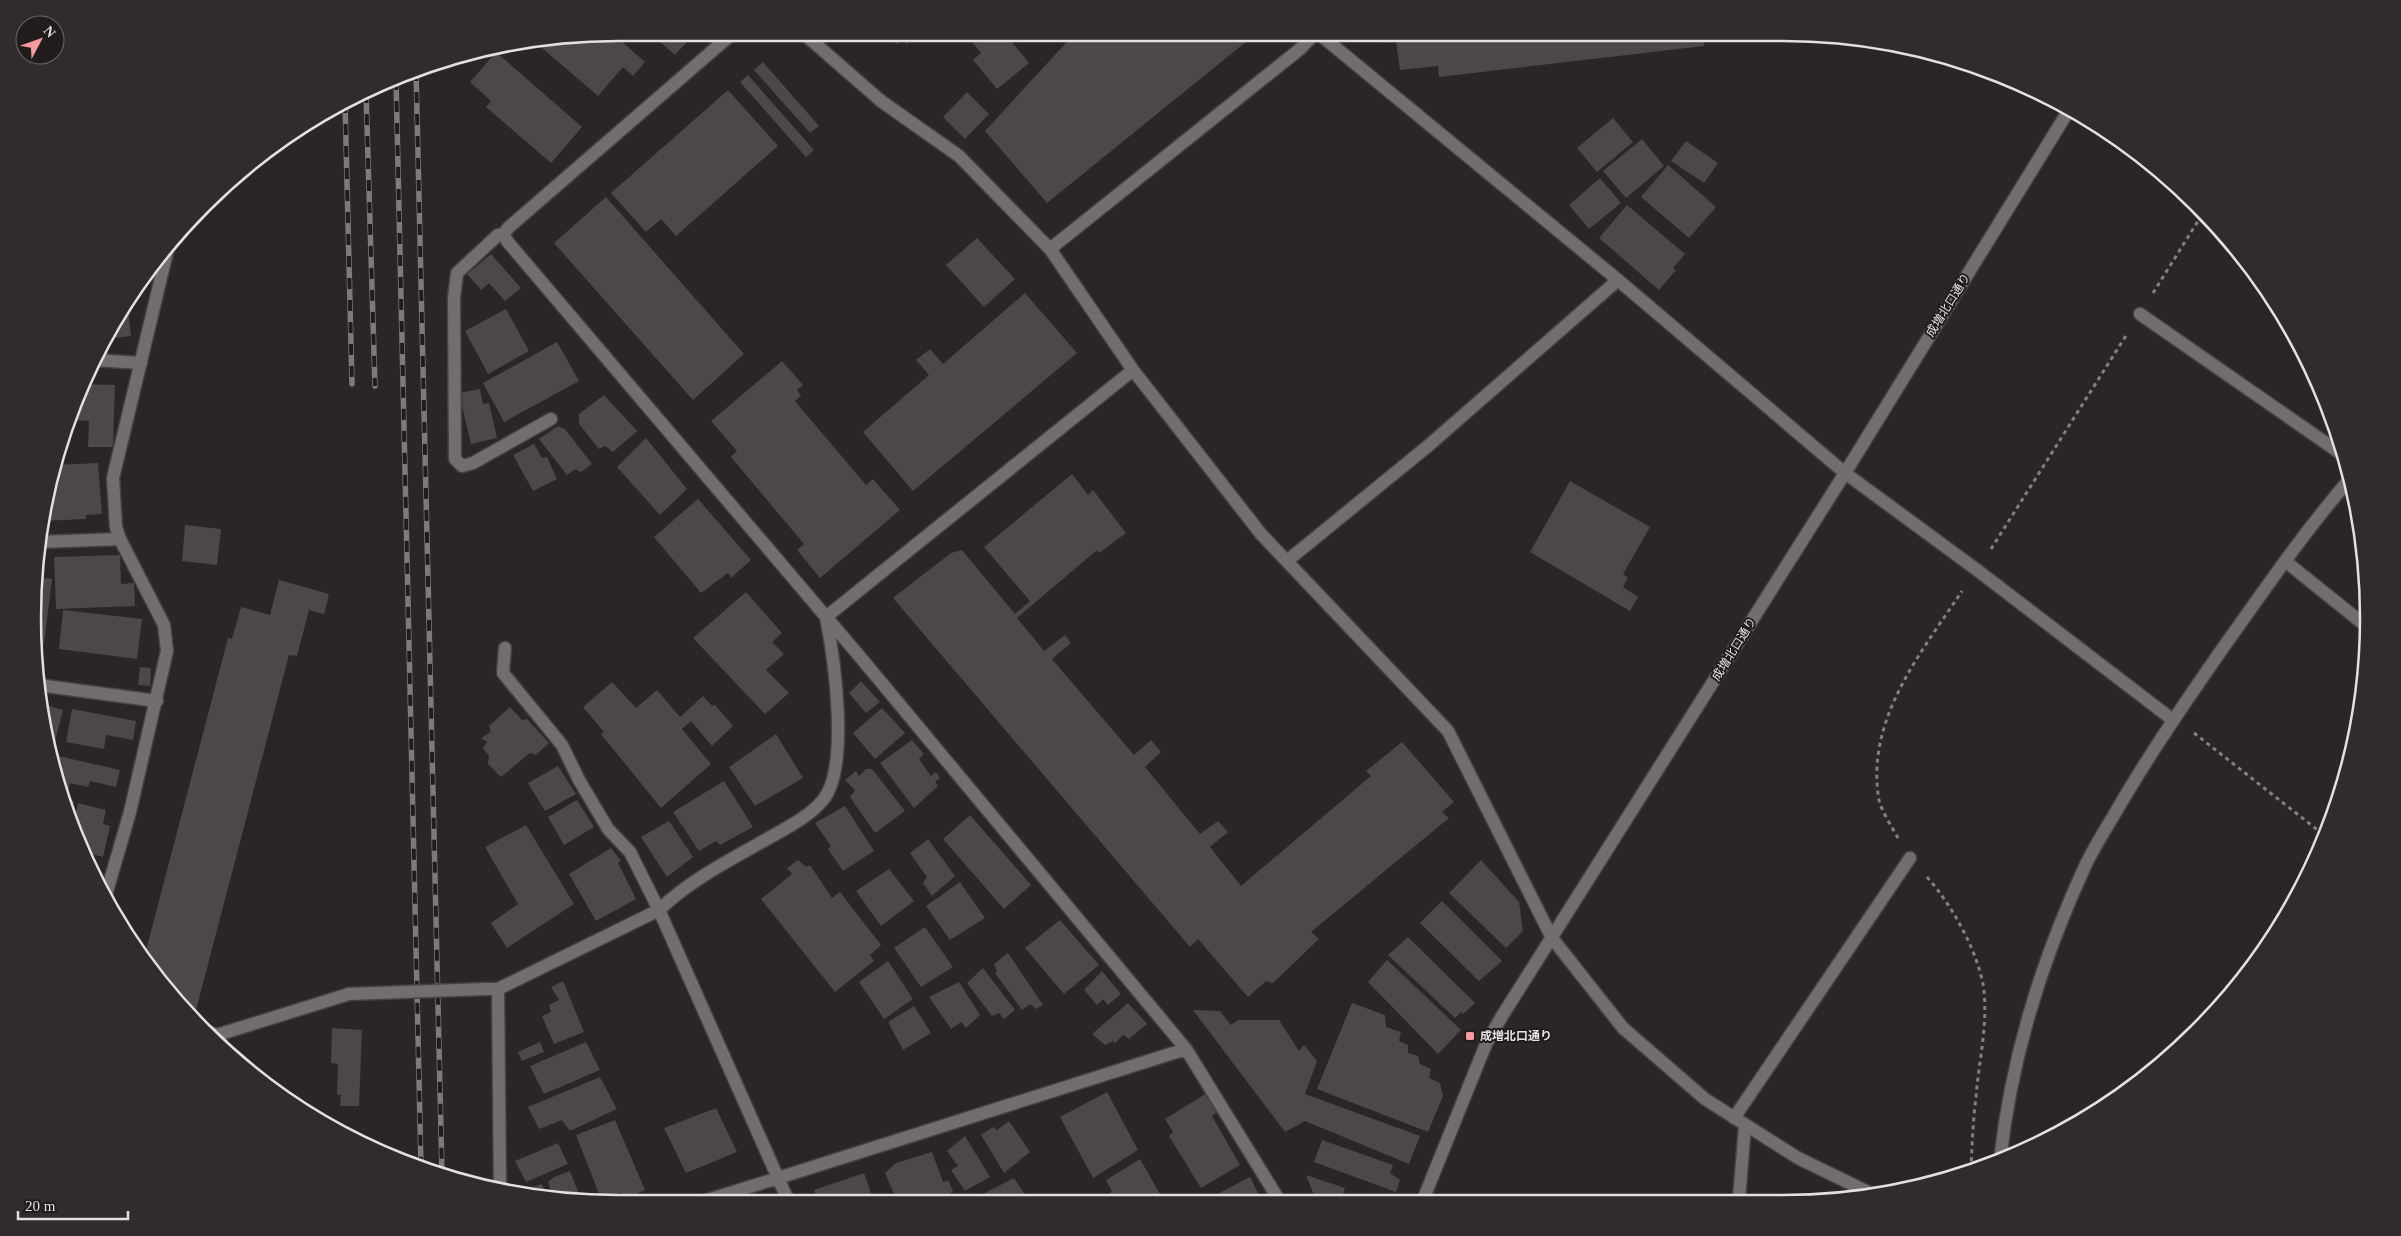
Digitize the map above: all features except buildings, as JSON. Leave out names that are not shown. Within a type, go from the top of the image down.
[{"type":"street","points":[[551,420],[473,463],[462,466],[455,459],[454,298],[457,273],[498,235],[504,234],[520,217],[724,41]]},
{"type":"street","points":[[812,41],[881,101],[959,156],[1050,249],[1133,370],[1261,534],[1448,731],[1552,938],[1623,1028],[1705,1099],[1798,1158],[1864,1189]]},
{"type":"street","points":[[1050,249],[1308,41]]},
{"type":"street","points":[[1327,41],[1618,280],[1845,472],[2173,720]]},
{"type":"street","name":"成増北口通り","points":[[1425,1195],[1486,1044],[1845,472],[2065,116]]},
{"type":"street","points":[[504,234],[507,241],[826,617],[1186,1049],[1276,1195]]},
{"type":"street","points":[[107,885],[130,812],[167,651],[164,625],[120,540],[116,527],[113,478],[165,261]]},
{"type":"street","points":[[1287,561],[1428,446],[1618,280]]},
{"type":"street","points":[[2140,314],[2334,449]]},
{"type":"street","points":[[102,360],[141,363]]},
{"type":"street","points":[[826,617],[1133,370]]},
{"type":"street","points":[[2001,1152],[2004,1121],[2022,1042],[2052,944],[2088,861],[2129,788],[2173,720],[2313,522],[2344,486]]},
{"type":"street","points":[[46,542],[120,540]]},
{"type":"street","points":[[2285,561],[2360,621]]},
{"type":"street","points":[[219,1034],[349,994],[491,989],[659,910],[678,891],[792,824],[824,798],[836,767],[838,715],[834,654],[826,617]]},
{"type":"street","points":[[505,648],[503,673],[562,744],[579,780],[608,829],[630,852],[659,910],[786,1195]]},
{"type":"street","points":[[45,686],[157,701]]},
{"type":"street","points":[[1739,1195],[1739,1121],[1910,858]]},
{"type":"street","points":[[491,989],[500,1183]]},
{"type":"street","points":[[723,1195],[1186,1049]]},
{"type":"path","points":[[1971,1163],[1976,1097],[1986,1019],[1982,982],[1968,942],[1942,894],[1910,858],[1880,802],[1877,756],[1890,707],[1914,663],[1977,570],[2199,219]]},
{"type":"path","points":[[2188,728],[2319,831]]},
{"type":"railway","points":[[416,78],[442,1167]]},
{"type":"railway","points":[[396,85],[421,1160]]},
{"type":"railway","points":[[366,99],[375,386]]},
{"type":"railway","points":[[345,111],[352,384]]},
{"type":"place","name":"成増北口通り","points":[[1470,1036]]}]
